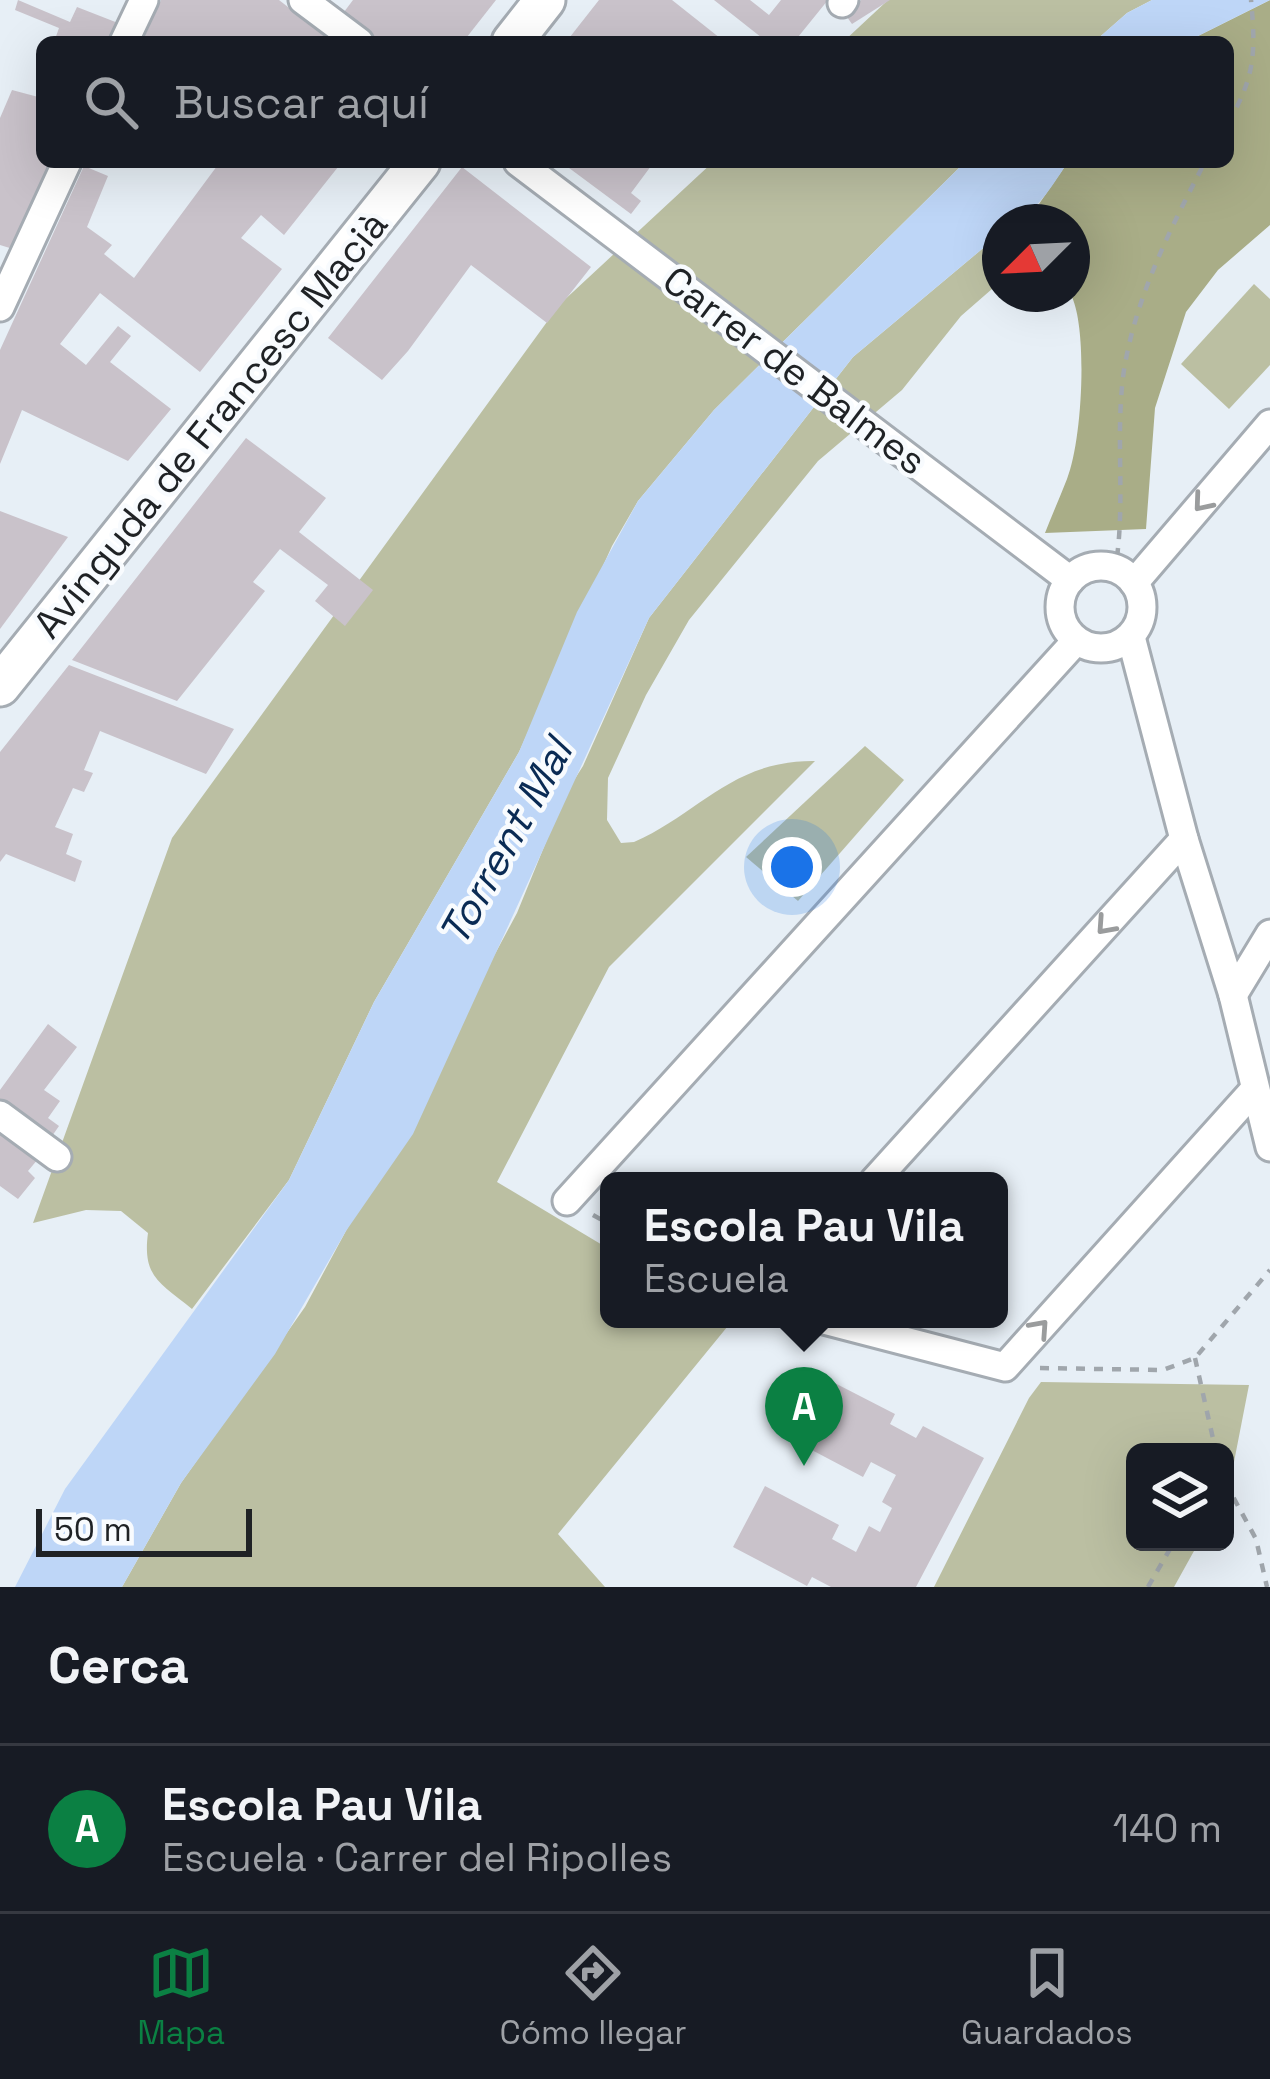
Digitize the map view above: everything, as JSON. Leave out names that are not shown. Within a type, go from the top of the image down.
[{"type":"street","points":[[127,36],[144,0]]},
{"type":"street","points":[[303,0],[351,36]]},
{"type":"street","points":[[517,36],[545,0]]},
{"type":"street","points":[[0,307],[64,168]]},
{"type":"street","name":"Avinguda de Francesc Macià","points":[[0,686],[415,168]]},
{"type":"street","name":"Carrer de Balmes","points":[[526,168],[1060,572]]},
{"type":"street","points":[[1125,576],[1268,430]]},
{"type":"street","points":[[1091,567],[1125,576],[1143,605],[1131,637],[1099,649],[1076,641],[1061,618],[1060,572],[1091,567]]},
{"type":"street","points":[[1131,637],[1184,839],[1233,995],[1270,1148]]},
{"type":"street","points":[[567,1201],[1076,641]]},
{"type":"street","points":[[882,1172],[1184,839]]},
{"type":"street","points":[[1233,995],[1270,934]]},
{"type":"street","points":[[855,1328],[1005,1367],[1256,1089]]},
{"type":"street","points":[[0,1115],[57,1157]]},
{"type":"path","points":[[1234,113],[1253,67],[1252,4]]},
{"type":"path","points":[[1125,576],[1120,530],[1124,373],[1133,326],[1168,232],[1202,168]]},
{"type":"path","points":[[1005,1367],[1163,1370],[1195,1358],[1270,1270]]},
{"type":"path","points":[[1195,1358],[1214,1443]]},
{"type":"path","points":[[1234,1498],[1256,1539],[1267,1587]]},
{"type":"path","points":[[1148,1587],[1169,1551]]},
{"type":"green space","points":[[888,0],[1152,0],[1127,13],[1101,36],[849,36]]},
{"type":"green space","points":[[1270,0],[1270,225],[1218,270],[1186,312],[1155,408],[1146,529],[1045,533],[1067,479],[1076,440],[1081,388],[1076,312],[1090,312],[1090,204],[1039,204],[1064,168],[1234,168],[1234,36],[1198,36]]},
{"type":"green space","points":[[707,168],[959,168],[714,410],[638,501],[612,546],[519,752],[374,1002],[289,1180],[192,1309],[156,1278],[148,1260],[148,1233],[121,1211],[86,1210],[33,1223],[172,838],[560,304]]},
{"type":"green space","points":[[982,249],[982,298],[961,316],[902,390],[818,461],[689,620],[646,695],[608,778],[607,820],[621,843],[634,842],[761,769],[815,761],[609,967],[497,1182],[600,1244],[600,1328],[726,1328],[558,1534],[605,1587],[122,1587],[181,1483],[305,1307],[517,913],[566,793],[583,766],[649,618],[853,357]]},
{"type":"green space","points":[[1254,284],[1270,299],[1270,365],[1229,409],[1181,364]]},
{"type":"green space","points":[[865,746],[904,780],[798,901],[746,857]]},
{"type":"green space","points":[[1041,1382],[1249,1385],[1234,1462],[1234,1443],[1126,1443],[1126,1551],[1194,1551],[1174,1587],[934,1587]]},
{"type":"water","points":[[1152,0],[1270,0],[1198,36],[1101,36],[1127,13]]},
{"type":"water","name":"Torrent Mal","points":[[959,168],[1064,168],[1037,204],[982,204],[982,249],[853,357],[649,618],[413,1134],[346,1231],[275,1354],[181,1483],[122,1587],[15,1587],[65,1489],[289,1180],[374,1002],[519,752],[577,612],[638,501],[714,410]]},
{"type":"building","points":[[18,0],[70,22],[77,7],[118,23],[112,36],[56,36],[59,28],[15,10]]},
{"type":"building","points":[[161,0],[279,0],[325,36],[145,36]]},
{"type":"building","points":[[353,0],[496,0],[468,36],[366,36],[341,16]]},
{"type":"building","points":[[599,0],[672,0],[717,36],[571,36]]},
{"type":"building","points":[[714,0],[750,0],[769,15],[781,0],[828,0],[799,36],[759,36]]},
{"type":"building","points":[[861,0],[890,0],[852,24],[847,17]]},
{"type":"building","points":[[12,90],[36,96],[36,168],[52,168],[43,188],[39,187],[13,249],[0,245],[0,118]]},
{"type":"building","points":[[83,168],[108,176],[87,227],[112,245],[104,254],[134,278],[216,168],[337,168],[284,235],[261,215],[241,238],[282,269],[200,372],[100,293],[60,344],[86,365],[118,326],[131,336],[110,362],[171,409],[128,461],[22,410],[0,464],[0,350]]},
{"type":"building","points":[[461,168],[591,267],[547,323],[471,265],[382,380],[328,338]]},
{"type":"building","points":[[569,168],[650,168],[631,193],[641,201],[631,214]]},
{"type":"building","points":[[246,438],[326,498],[299,532],[373,590],[345,626],[315,601],[328,585],[280,549],[253,582],[265,591],[177,701],[72,660]]},
{"type":"building","points":[[0,511],[68,537],[0,629]]},
{"type":"building","points":[[69,665],[234,729],[206,774],[100,731],[84,770],[93,773],[84,792],[73,788],[55,827],[73,834],[66,854],[82,861],[75,882],[6,854],[0,862],[0,752]]},
{"type":"building","points":[[48,1024],[77,1047],[44,1090],[60,1101],[48,1118],[59,1126],[50,1139],[0,1102],[0,1090]]},
{"type":"building","points":[[0,1132],[38,1159],[28,1171],[35,1178],[18,1199],[0,1186]]},
{"type":"building","points":[[821,1376],[895,1414],[890,1424],[916,1438],[923,1426],[984,1458],[916,1587],[831,1587],[812,1577],[807,1586],[733,1547],[765,1486],[839,1525],[832,1539],[856,1552],[869,1526],[880,1532],[892,1508],[882,1502],[896,1475],[871,1462],[863,1477],[789,1438]]},
{"type":"place","name":"Escola Pau Vila","points":[[804,1466]]}]
